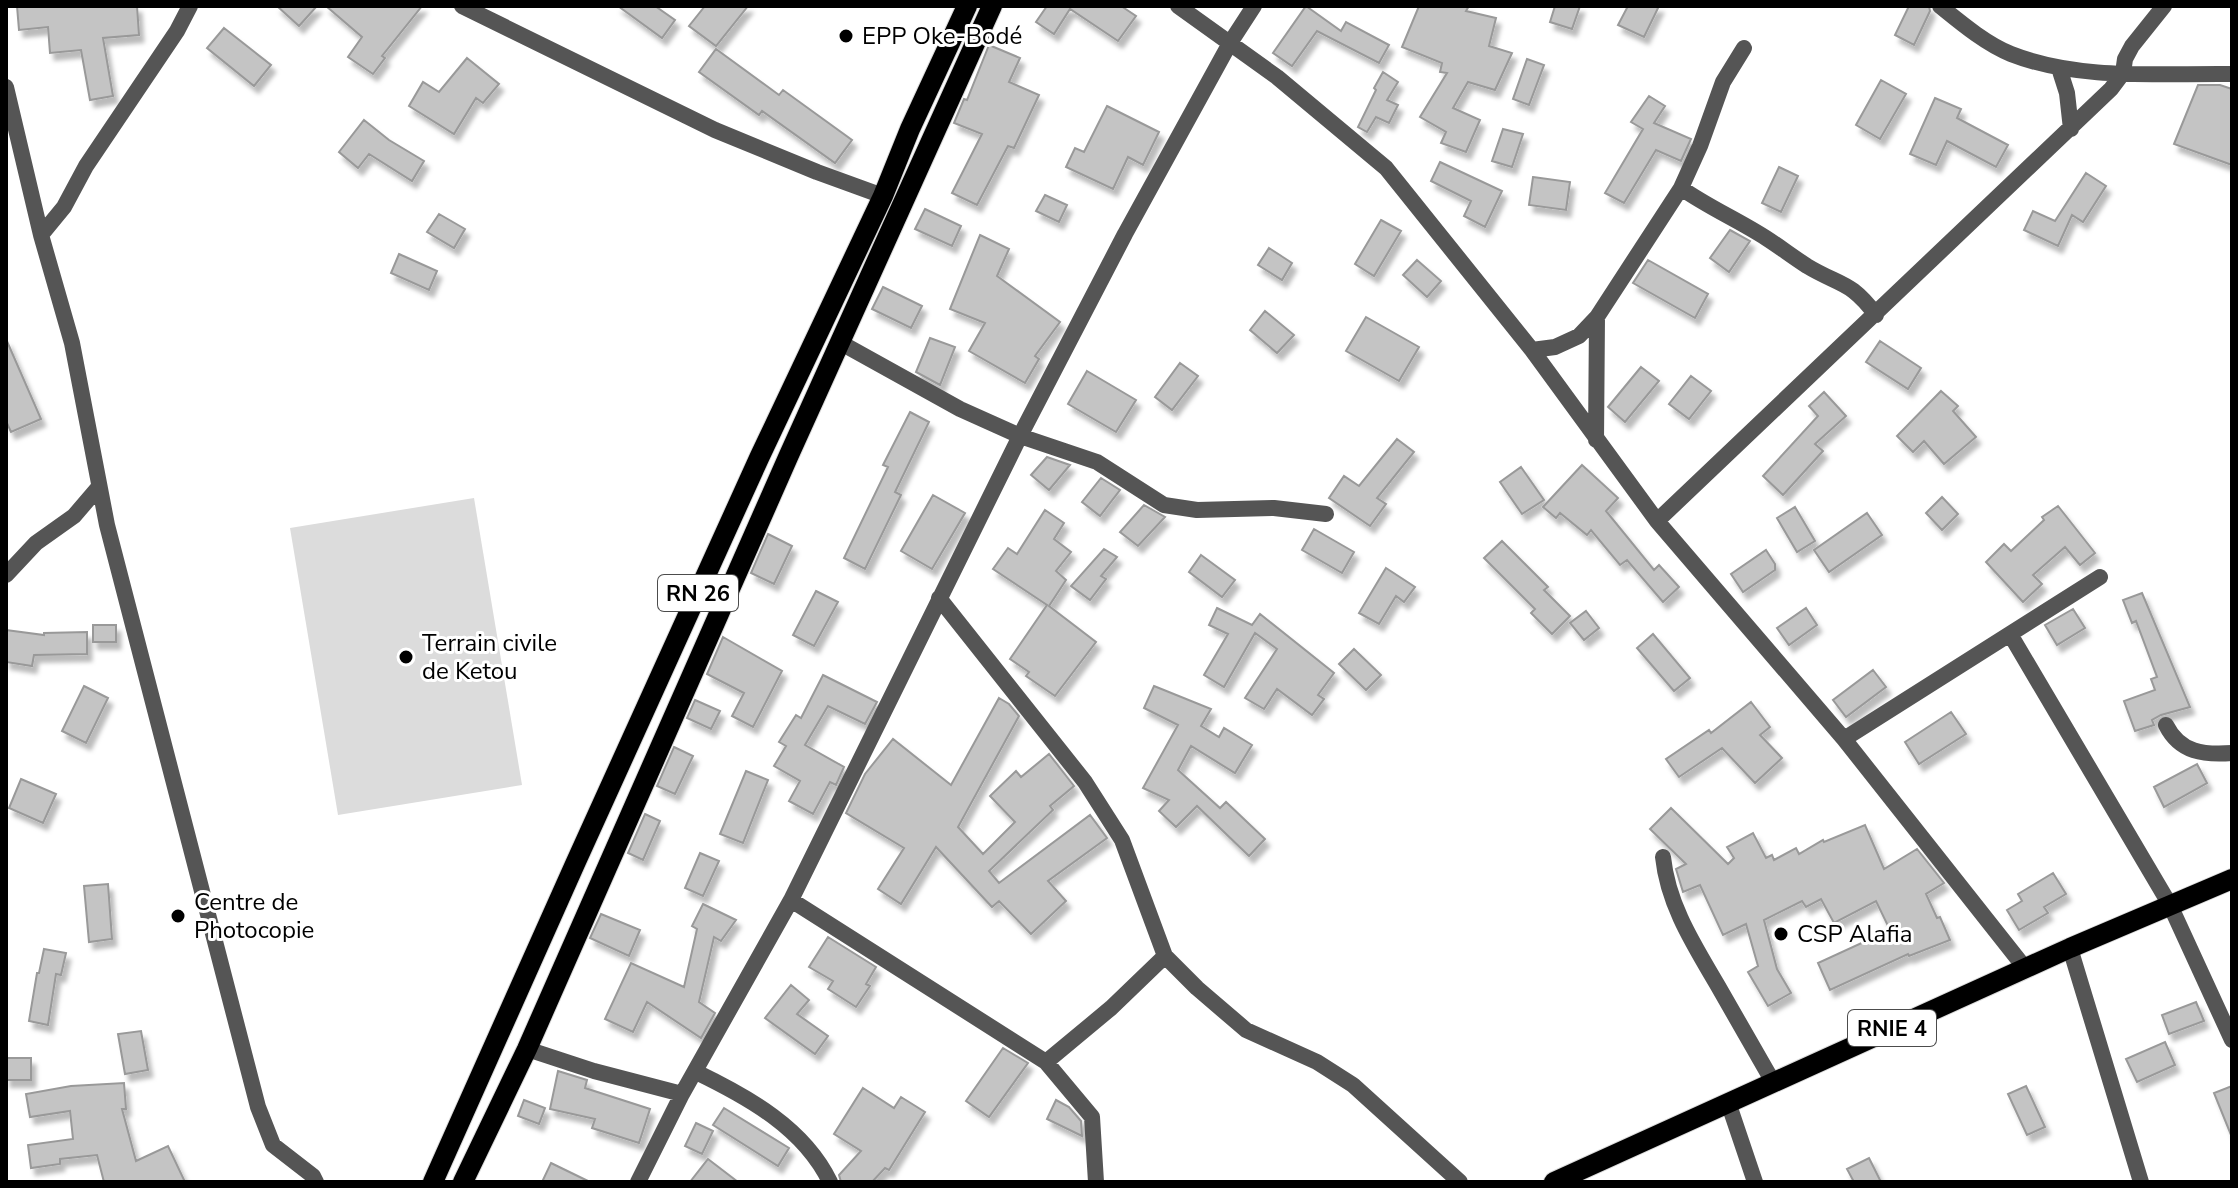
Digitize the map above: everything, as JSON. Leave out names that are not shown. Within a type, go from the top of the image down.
[{"type":"main road","name":"RN 26","points":[[433,1182],[967,6]]},
{"type":"main road","name":"RN 26","points":[[463,1182],[527,1049],[992,6]]},
{"type":"main road","name":"RNIE 4","points":[[1554,1182],[2025,968],[2232,879]]},
{"type":"street","points":[[41,235],[64,207],[86,166],[177,31],[190,6]]},
{"type":"street","points":[[462,6],[715,130],[883,196]]},
{"type":"street","points":[[1178,6],[1325,114],[1386,168],[1532,350],[1657,521],[1844,739],[2025,968]]},
{"type":"street","points":[[638,1182],[682,1094],[791,900],[1020,436],[1230,43],[1254,6]]},
{"type":"street","points":[[1940,6],[2009,54],[2059,68],[2123,73],[2232,74]]},
{"type":"street","points":[[1657,521],[2111,89],[2123,73],[2125,59],[2132,46],[2164,6]]},
{"type":"street","points":[[1532,350],[1555,347],[1579,336],[1597,317],[1681,188],[1723,82],[1744,48]]},
{"type":"street","points":[[2059,68],[2067,93],[2071,129]]},
{"type":"street","points":[[6,87],[41,235],[72,343],[107,525],[258,1107],[273,1145],[313,1176],[316,1182]]},
{"type":"street","points":[[1681,188],[1767,238],[1812,269],[1846,283],[1860,294],[1876,315]]},
{"type":"street","points":[[1596,440],[1597,317]]},
{"type":"street","points":[[841,343],[960,409],[1020,436],[1097,462],[1164,505],[1197,510],[1274,508],[1326,514]]},
{"type":"street","points":[[6,575],[36,543],[74,516],[98,488]]},
{"type":"street","points":[[74,516],[107,525]]},
{"type":"street","points":[[1844,739],[2100,577]]},
{"type":"street","points":[[939,598],[1085,782],[1122,840],[1165,956],[1246,1030],[1317,1062],[1353,1085],[1460,1182]]},
{"type":"street","points":[[2010,634],[2170,905],[2232,1040]]},
{"type":"street","points":[[2166,725],[2172,736],[2190,750],[2207,754],[2232,753]]},
{"type":"street","points":[[1663,857],[1672,901],[1773,1082]]},
{"type":"street","points":[[791,900],[1046,1062],[1092,1117],[1096,1182]]},
{"type":"street","points":[[2070,948],[2141,1182]]},
{"type":"street","points":[[1046,1062],[1111,1008],[1165,956]]},
{"type":"street","points":[[527,1049],[594,1071],[682,1094]]},
{"type":"street","points":[[696,1072],[743,1095],[780,1123],[820,1162],[830,1182]]},
{"type":"street","points":[[1728,1102],[1755,1182]]},
{"type":"shaded area","name":"Terrain civile de Ketou","points":[[474,498],[522,785],[338,815],[290,528]]},
{"type":"building","points":[[17,6],[137,6],[139,35],[103,38],[113,96],[90,100],[81,50],[50,53],[48,27],[19,30]]},
{"type":"building","points":[[277,6],[317,6],[299,26]]},
{"type":"building","points":[[326,6],[422,6],[382,56],[385,58],[373,74],[348,57],[362,37]]},
{"type":"building","points":[[618,6],[655,6],[675,20],[662,38]]},
{"type":"building","points":[[705,6],[748,6],[716,46],[689,26]]},
{"type":"building","points":[[1047,6],[1121,6],[1136,16],[1118,41],[1070,9],[1054,34],[1036,22]]},
{"type":"building","points":[[1306,6],[1341,31],[1346,22],[1389,45],[1379,63],[1317,31],[1292,66],[1273,53]]},
{"type":"building","points":[[1419,6],[1469,6],[1466,11],[1496,18],[1489,46],[1512,53],[1495,90],[1468,82],[1453,108],[1480,120],[1466,152],[1441,143],[1446,132],[1420,117],[1447,73],[1440,72],[1442,63],[1402,47]]},
{"type":"building","points":[[1555,6],[1580,6],[1572,29],[1550,22]]},
{"type":"building","points":[[1628,6],[1659,6],[1644,37],[1618,25]]},
{"type":"building","points":[[1909,6],[1929,6],[1930,11],[1914,45],[1895,35]]},
{"type":"building","points":[[224,28],[271,65],[254,86],[207,48]]},
{"type":"building","points":[[989,45],[1020,58],[1009,82],[1039,95],[1014,148],[1008,146],[977,205],[952,193],[982,134],[954,123],[964,99],[967,100]]},
{"type":"building","points":[[716,49],[779,95],[783,90],[852,140],[835,163],[762,111],[759,115],[699,72]]},
{"type":"building","points":[[467,58],[499,84],[483,103],[476,98],[454,134],[409,106],[423,82],[439,92]]},
{"type":"building","points":[[1527,59],[1544,65],[1529,105],[1513,99]]},
{"type":"building","points":[[1383,72],[1398,82],[1387,100],[1398,105],[1389,123],[1376,117],[1367,132],[1358,127]]},
{"type":"building","points":[[1881,80],[1906,94],[1880,139],[1856,125]]},
{"type":"building","points":[[2198,85],[2220,85],[2232,89],[2232,165],[2174,144]]},
{"type":"building","points":[[1649,96],[1665,106],[1654,123],[1691,139],[1681,161],[1656,150],[1624,203],[1605,193],[1643,129],[1631,122]]},
{"type":"building","points":[[1935,98],[1961,109],[1957,118],[2008,145],[1996,167],[1947,141],[1936,165],[1910,154]]},
{"type":"building","points":[[1107,106],[1159,132],[1143,165],[1128,157],[1113,189],[1066,167],[1075,148],[1084,152]]},
{"type":"building","points":[[364,120],[389,140],[424,161],[412,181],[369,154],[358,168],[339,152]]},
{"type":"building","points":[[1503,129],[1523,134],[1512,167],[1492,161]]},
{"type":"building","points":[[1440,162],[1502,191],[1485,227],[1464,216],[1471,201],[1431,181]]},
{"type":"building","points":[[1779,167],[1798,176],[1781,212],[1762,203]]},
{"type":"building","points":[[2086,173],[2106,186],[2083,222],[2072,215],[2058,246],[2024,230],[2033,211],[2055,221]]},
{"type":"building","points":[[1533,177],[1570,182],[1566,210],[1529,205]]},
{"type":"building","points":[[1045,195],[1067,205],[1059,222],[1036,211]]},
{"type":"building","points":[[925,209],[961,226],[952,246],[915,229]]},
{"type":"building","points":[[439,214],[465,229],[454,248],[427,232]]},
{"type":"building","points":[[1381,220],[1401,231],[1374,276],[1355,264]]},
{"type":"building","points":[[1730,230],[1750,241],[1729,272],[1710,258]]},
{"type":"building","points":[[980,235],[1009,249],[997,276],[1060,322],[1035,356],[1039,359],[1025,383],[969,351],[985,323],[950,309]]},
{"type":"building","points":[[1269,248],[1292,263],[1282,280],[1258,265]]},
{"type":"building","points":[[399,254],[437,271],[429,290],[391,273]]},
{"type":"building","points":[[1417,260],[1441,281],[1427,297],[1403,275]]},
{"type":"building","points":[[1648,260],[1708,294],[1695,318],[1633,283]]},
{"type":"building","points":[[883,287],[922,306],[911,328],[872,309]]},
{"type":"building","points":[[1265,311],[1294,335],[1277,353],[1250,330]]},
{"type":"building","points":[[1366,317],[1419,347],[1399,381],[1346,351]]},
{"type":"building","points":[[930,338],[955,347],[940,385],[916,372]]},
{"type":"building","points":[[6,339],[41,419],[11,432],[6,421]]},
{"type":"building","points":[[1880,341],[1921,368],[1908,389],[1866,362]]},
{"type":"building","points":[[1180,363],[1198,376],[1172,410],[1155,397]]},
{"type":"building","points":[[1641,367],[1659,381],[1625,422],[1608,407]]},
{"type":"building","points":[[1087,371],[1136,400],[1116,432],[1068,404]]},
{"type":"building","points":[[1691,376],[1711,391],[1689,419],[1669,404]]},
{"type":"building","points":[[1941,391],[1958,406],[1953,411],[1976,437],[1944,464],[1924,441],[1913,452],[1897,436]]},
{"type":"building","points":[[1824,392],[1846,416],[1815,444],[1823,451],[1783,495],[1763,476],[1818,416],[1809,406]]},
{"type":"building","points":[[910,412],[929,422],[895,492],[901,495],[865,569],[844,558],[888,467],[883,465]]},
{"type":"building","points":[[1397,439],[1414,452],[1377,498],[1386,504],[1370,526],[1329,498],[1344,476],[1359,486]]},
{"type":"building","points":[[1047,457],[1070,465],[1049,490],[1031,475]]},
{"type":"building","points":[[1582,465],[1618,498],[1606,511],[1654,570],[1659,565],[1679,587],[1663,602],[1627,560],[1620,565],[1591,530],[1587,535],[1560,513],[1556,518],[1543,507]]},
{"type":"building","points":[[1521,467],[1544,500],[1522,514],[1500,482]]},
{"type":"building","points":[[1101,478],[1120,490],[1100,516],[1082,502]]},
{"type":"building","points":[[933,495],[965,513],[932,569],[901,551]]},
{"type":"building","points":[[1942,497],[1958,514],[1942,530],[1926,513]]},
{"type":"building","points":[[1144,505],[1165,517],[1138,546],[1120,532]]},
{"type":"building","points":[[2058,506],[2095,553],[2080,565],[2065,547],[2033,575],[2042,584],[2023,602],[1986,562],[2004,544],[2011,551],[2044,520],[2042,517]]},
{"type":"building","points":[[1795,507],[1815,541],[1797,552],[1777,518]]},
{"type":"building","points":[[1045,510],[1064,523],[1054,539],[1071,552],[1056,571],[1066,580],[1049,606],[1096,642],[1055,696],[1026,676],[1029,672],[1010,659],[1047,605],[993,569],[1008,548],[1017,554]]},
{"type":"building","points":[[1867,513],[1882,535],[1829,572],[1814,550]]},
{"type":"building","points":[[1314,529],[1354,552],[1342,573],[1302,550]]},
{"type":"building","points":[[768,534],[792,546],[774,584],[751,573]]},
{"type":"building","points":[[1502,541],[1548,587],[1544,590],[1570,616],[1552,634],[1531,613],[1535,609],[1484,558]]},
{"type":"building","points":[[1104,549],[1117,557],[1101,576],[1106,579],[1090,600],[1071,586]]},
{"type":"building","points":[[1766,550],[1775,564],[1775,570],[1743,592],[1731,574]]},
{"type":"building","points":[[1201,555],[1235,580],[1222,597],[1189,572]]},
{"type":"building","points":[[1386,568],[1415,587],[1404,602],[1396,596],[1379,624],[1359,613]]},
{"type":"building","points":[[816,591],[838,602],[814,646],[793,635]]},
{"type":"building","points":[[2142,593],[2190,707],[2161,715],[2152,720],[2154,725],[2135,731],[2124,701],[2155,690],[2151,679],[2157,677],[2136,621],[2132,623],[2123,600]]},
{"type":"building","points":[[1217,608],[1252,625],[1260,614],[1334,673],[1318,695],[1324,699],[1312,715],[1277,689],[1264,709],[1245,698],[1277,649],[1255,633],[1224,687],[1204,675],[1228,634],[1209,625]]},
{"type":"building","points":[[1806,608],[1817,625],[1789,645],[1777,628]]},
{"type":"building","points":[[2073,609],[2085,628],[2057,645],[2045,625]]},
{"type":"building","points":[[1586,611],[1599,628],[1584,640],[1570,623]]},
{"type":"building","points":[[93,625],[116,625],[116,642],[93,642]]},
{"type":"building","points":[[6,630],[44,635],[87,632],[87,654],[34,655],[32,666],[6,662]]},
{"type":"building","points":[[1653,634],[1690,678],[1674,691],[1637,648]]},
{"type":"building","points":[[723,637],[782,671],[753,727],[732,716],[744,693],[707,674]]},
{"type":"building","points":[[1354,649],[1381,675],[1366,690],[1339,664]]},
{"type":"building","points":[[1873,670],[1886,687],[1846,717],[1833,700]]},
{"type":"building","points":[[823,675],[877,702],[865,724],[828,706],[805,745],[844,767],[836,785],[830,782],[813,814],[789,801],[800,781],[774,766],[786,746],[779,742],[796,715],[801,718]]},
{"type":"building","points":[[84,686],[108,698],[86,743],[62,731]]},
{"type":"building","points":[[1154,686],[1211,709],[1201,726],[1219,737],[1224,728],[1252,745],[1235,773],[1191,746],[1178,770],[1220,808],[1226,802],[1265,839],[1249,856],[1197,806],[1176,827],[1159,811],[1169,800],[1143,788],[1178,725],[1144,708]]},
{"type":"building","points":[[999,698],[1019,716],[958,827],[983,854],[1015,822],[990,796],[1016,771],[1021,777],[1049,754],[1074,786],[1050,806],[1053,810],[989,871],[999,883],[1090,815],[1107,838],[1048,881],[1066,901],[1031,934],[999,901],[992,907],[936,847],[901,904],[878,889],[904,848],[846,813],[865,774],[893,739],[951,785]]},
{"type":"building","points":[[695,700],[720,711],[711,729],[687,718]]},
{"type":"building","points":[[1751,702],[1770,727],[1760,735],[1782,758],[1755,783],[1722,748],[1679,777],[1666,759],[1709,730],[1711,733]]},
{"type":"building","points":[[1951,712],[1966,734],[1919,764],[1905,742]]},
{"type":"building","points":[[674,747],[693,756],[675,794],[657,786]]},
{"type":"building","points":[[2197,764],[2207,783],[2164,807],[2154,787]]},
{"type":"building","points":[[746,771],[768,780],[743,843],[720,834]]},
{"type":"building","points":[[21,779],[56,794],[43,823],[9,808]]},
{"type":"building","points":[[1671,808],[1728,864],[1734,858],[1727,847],[1753,833],[1766,858],[1772,855],[1774,860],[1796,848],[1799,854],[1823,840],[1865,825],[1884,869],[1917,849],[1944,883],[1926,894],[1950,940],[1908,954],[1830,990],[1818,963],[1890,930],[1876,901],[1834,923],[1821,899],[1806,907],[1802,901],[1764,920],[1777,969],[1791,993],[1768,1006],[1748,972],[1758,966],[1746,924],[1723,935],[1700,885],[1683,892],[1676,869],[1686,864],[1650,829]]},
{"type":"building","points":[[645,814],[660,821],[643,860],[628,853]]},
{"type":"building","points":[[700,853],[719,861],[703,896],[685,888]]},
{"type":"building","points":[[2053,873],[2066,894],[2044,907],[2048,913],[2019,930],[2007,910],[2022,901],[2018,894]]},
{"type":"building","points":[[108,884],[112,939],[89,942],[84,886]]},
{"type":"building","points":[[703,904],[736,920],[721,941],[714,937],[699,1002],[715,1013],[701,1038],[647,1002],[633,1032],[605,1019],[631,963],[684,987],[697,929],[692,926]]},
{"type":"building","points":[[601,914],[640,930],[629,956],[590,938]]},
{"type":"building","points":[[828,937],[876,967],[866,984],[870,986],[856,1007],[828,989],[833,981],[809,967]]},
{"type":"building","points":[[44,949],[66,953],[61,975],[56,974],[48,1025],[29,1021]]},
{"type":"building","points":[[791,985],[809,1000],[797,1014],[828,1036],[815,1054],[765,1018]]},
{"type":"building","points":[[2196,1002],[2204,1021],[2169,1034],[2162,1015]]},
{"type":"building","points":[[141,1031],[148,1070],[125,1074],[118,1034]]},
{"type":"building","points":[[2165,1042],[2175,1065],[2137,1082],[2126,1059]]},
{"type":"building","points":[[1003,1048],[1028,1063],[989,1117],[966,1101]]},
{"type":"building","points":[[6,1058],[31,1058],[31,1080],[6,1080]]},
{"type":"building","points":[[558,1071],[587,1080],[585,1088],[650,1109],[639,1143],[592,1128],[595,1119],[550,1109]]},
{"type":"building","points":[[124,1083],[126,1109],[122,1109],[136,1161],[168,1146],[185,1182],[104,1182],[97,1155],[60,1159],[60,1164],[31,1168],[28,1145],[73,1139],[70,1111],[30,1117],[26,1094],[71,1086]]},
{"type":"building","points":[[2026,1086],[2045,1127],[2027,1135],[2008,1094]]},
{"type":"building","points":[[2232,1086],[2232,1135],[2231,1135],[2214,1093]]},
{"type":"building","points":[[863,1088],[894,1108],[901,1097],[925,1112],[889,1170],[885,1168],[872,1182],[841,1182],[839,1175],[861,1151],[834,1134]]},
{"type":"building","points":[[524,1100],[545,1108],[539,1124],[518,1116]]},
{"type":"building","points":[[1056,1100],[1069,1107],[1081,1121],[1082,1136],[1047,1119]]},
{"type":"building","points":[[724,1108],[789,1148],[778,1166],[713,1125]]},
{"type":"building","points":[[696,1123],[713,1131],[702,1154],[685,1146]]},
{"type":"building","points":[[1869,1158],[1881,1182],[1854,1182],[1847,1169]]},
{"type":"building","points":[[708,1159],[738,1182],[690,1182]]},
{"type":"building","points":[[551,1163],[590,1182],[542,1182]]},
{"type":"place","name":"EPP Oke-Bodé","points":[[846,36]]},
{"type":"place","name":"Terrain civile de Ketou","points":[[406,657]]},
{"type":"place","name":"Centre de Photocopie","points":[[178,916]]},
{"type":"place","name":"CSP Alafia","points":[[1781,934]]}]
